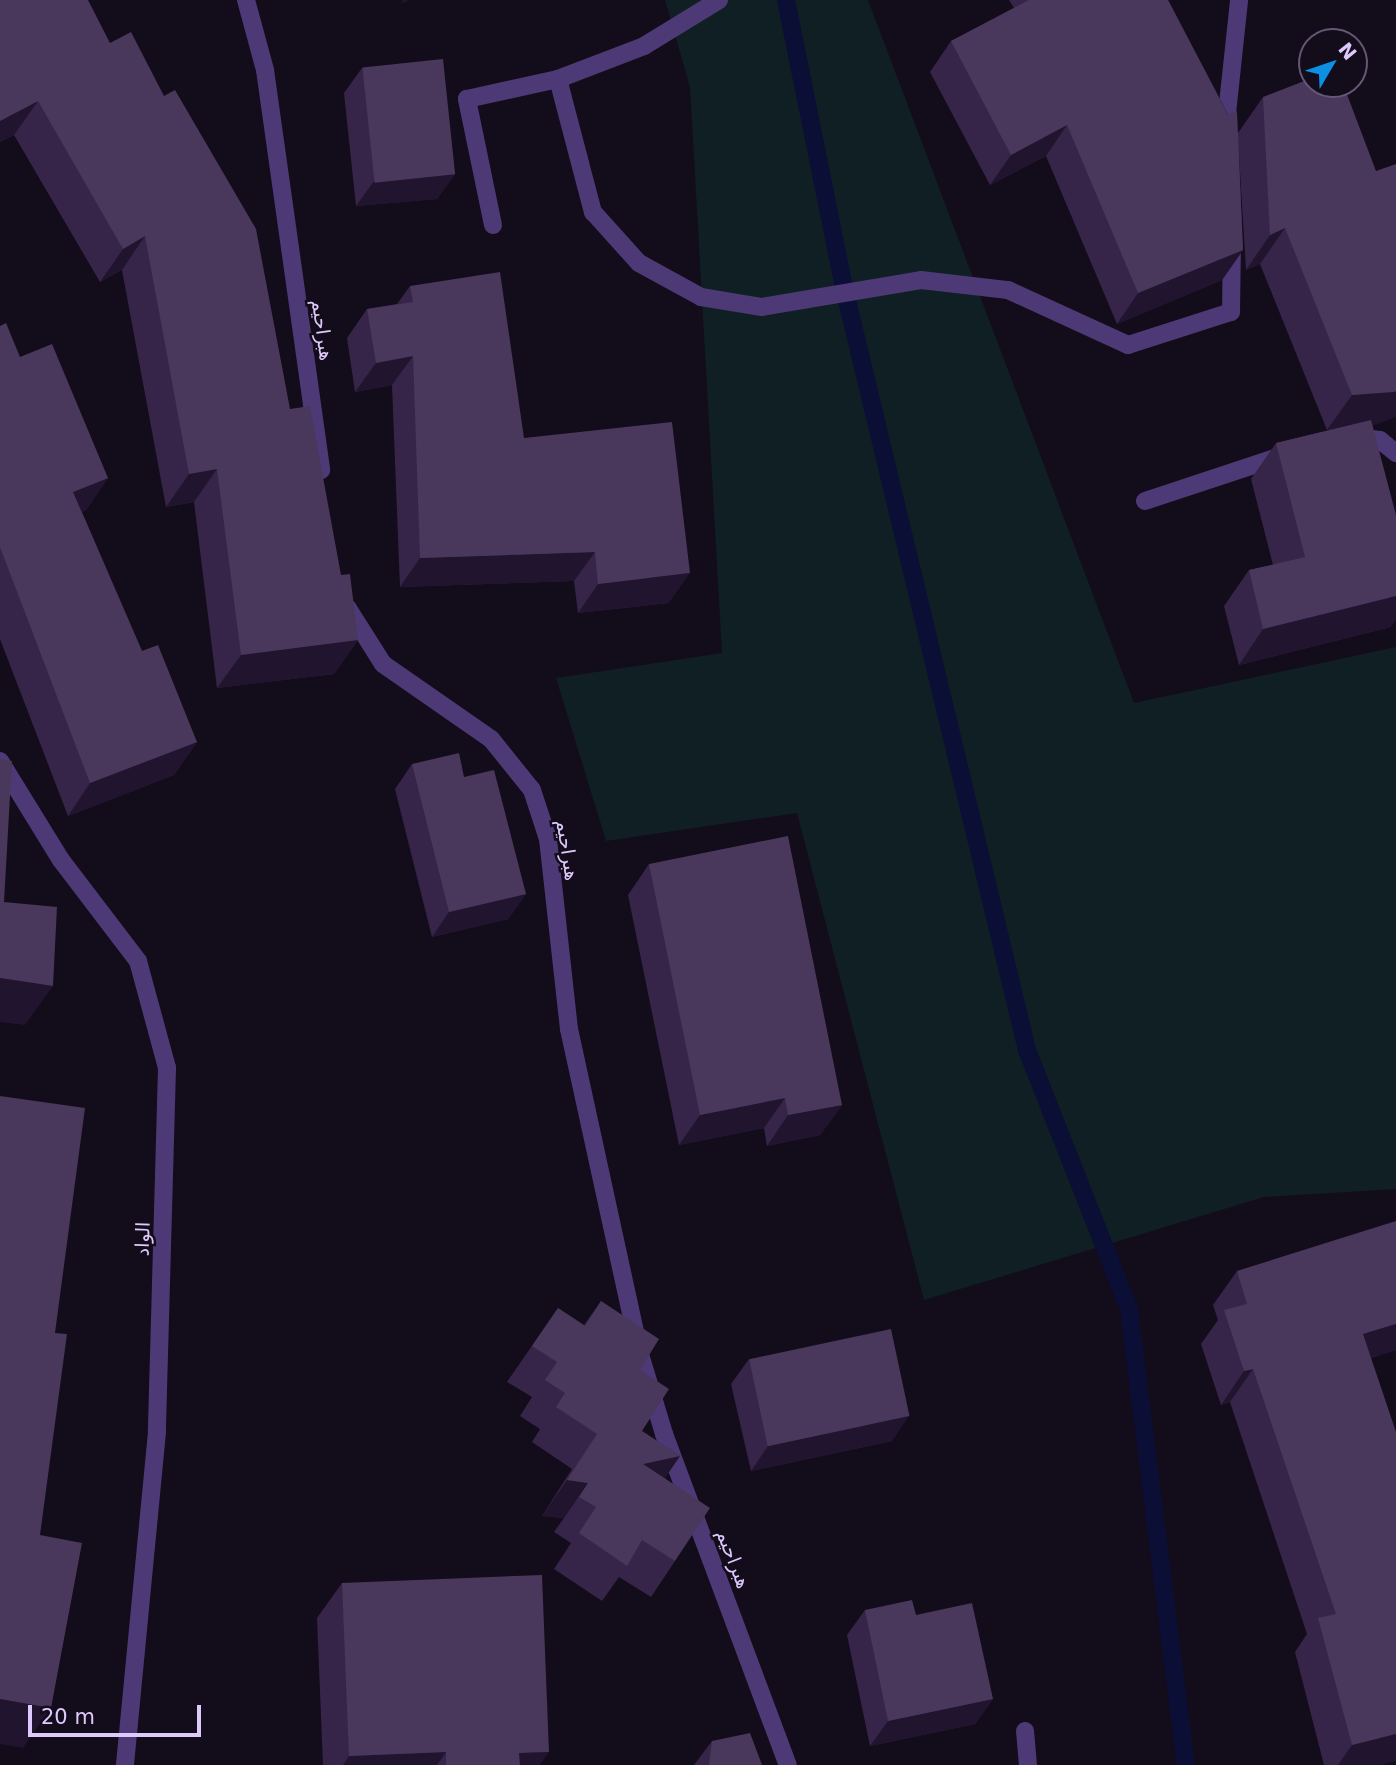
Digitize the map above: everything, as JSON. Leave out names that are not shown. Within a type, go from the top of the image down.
[{"type":"street","name":"هبراحيم","points":[[246,0],[265,70],[324,494]]},
{"type":"street","points":[[494,225],[467,99],[558,79],[644,46],[719,0]]},
{"type":"street","points":[[1226,151],[1239,0]]},
{"type":"street","points":[[558,79],[593,212],[639,262],[701,297],[762,307],[921,281],[995,288],[1128,345],[1231,312],[1236,258],[1229,224]]},
{"type":"street","points":[[1332,440],[1380,440],[1396,453]]},
{"type":"street","points":[[1145,502],[1307,448]]},
{"type":"street","name":"هبراحيم","points":[[340,588],[354,624],[383,664],[491,739],[532,790],[548,839],[569,1029],[639,1351],[664,1434],[788,1765]]},
{"type":"street","name":"الواد","points":[[0,761],[61,860],[138,961],[167,1068],[157,1432],[125,1765]]},
{"type":"street","points":[[1025,1731],[1028,1765]]},
{"type":"shaded area","points":[[665,0],[868,0],[1134,703],[1396,647],[1396,1189],[1264,1197],[924,1300],[797,813],[606,841],[556,678],[722,653],[690,87]]},
{"type":"building","points":[[0,0],[88,0],[110,43],[131,32],[164,96],[175,90],[256,229],[290,409],[310,406],[341,575],[350,574],[358,640],[241,655],[217,469],[189,474],[145,236],[123,249],[38,101],[0,121]]},
{"type":"building","points":[[1029,0],[1168,0],[1228,115],[1237,111],[1243,250],[1138,293],[1067,125],[1011,155],[951,41]]},
{"type":"building","points":[[443,59],[455,174],[375,183],[362,67]]},
{"type":"building","points":[[1298,83],[1298,98],[1348,98],[1376,171],[1396,164],[1394,392],[1352,395],[1285,228],[1270,235],[1263,97]]},
{"type":"building","points":[[500,272],[524,438],[672,422],[690,573],[598,584],[595,552],[420,558],[413,356],[376,363],[367,309],[413,302],[410,286]]},
{"type":"building","points":[[6,323],[20,357],[52,344],[108,478],[73,492],[142,651],[158,645],[197,742],[90,783],[0,547],[0,326]]},
{"type":"building","points":[[1371,420],[1396,515],[1396,596],[1263,629],[1249,570],[1305,557],[1276,443]]},
{"type":"building","points":[[459,753],[464,777],[494,770],[526,894],[449,912],[412,764]]},
{"type":"building","points":[[0,759],[12,761],[4,902],[57,907],[53,986],[0,978]]},
{"type":"building","points":[[788,836],[842,1105],[788,1115],[785,1098],[700,1115],[649,864]]},
{"type":"building","points":[[0,1096],[85,1108],[55,1333],[67,1334],[40,1535],[82,1543],[51,1708],[0,1699]]},
{"type":"building","points":[[1396,1221],[1396,1324],[1363,1334],[1396,1432],[1396,1734],[1352,1745],[1318,1618],[1336,1614],[1253,1369],[1244,1371],[1224,1310],[1247,1304],[1237,1271]]},
{"type":"building","points":[[601,1301],[659,1339],[640,1370],[669,1389],[642,1431],[680,1456],[643,1464],[710,1508],[675,1561],[642,1540],[627,1566],[579,1533],[596,1507],[579,1497],[588,1483],[567,1480],[597,1434],[556,1407],[565,1393],[545,1380],[557,1362],[532,1346],[558,1308],[585,1326]]},
{"type":"building","points":[[891,1329],[910,1416],[768,1446],[749,1359]]},
{"type":"building","points":[[542,1575],[549,1752],[519,1753],[520,1765],[446,1765],[446,1752],[349,1756],[342,1583]]},
{"type":"building","points":[[912,1600],[916,1615],[972,1603],[993,1699],[888,1721],[865,1610]]},
{"type":"building","points":[[750,1733],[762,1765],[709,1765],[712,1741]]},
{"type":"waterway","points":[[786,0],[845,292],[1027,1050],[1129,1309],[1186,1765]]}]
